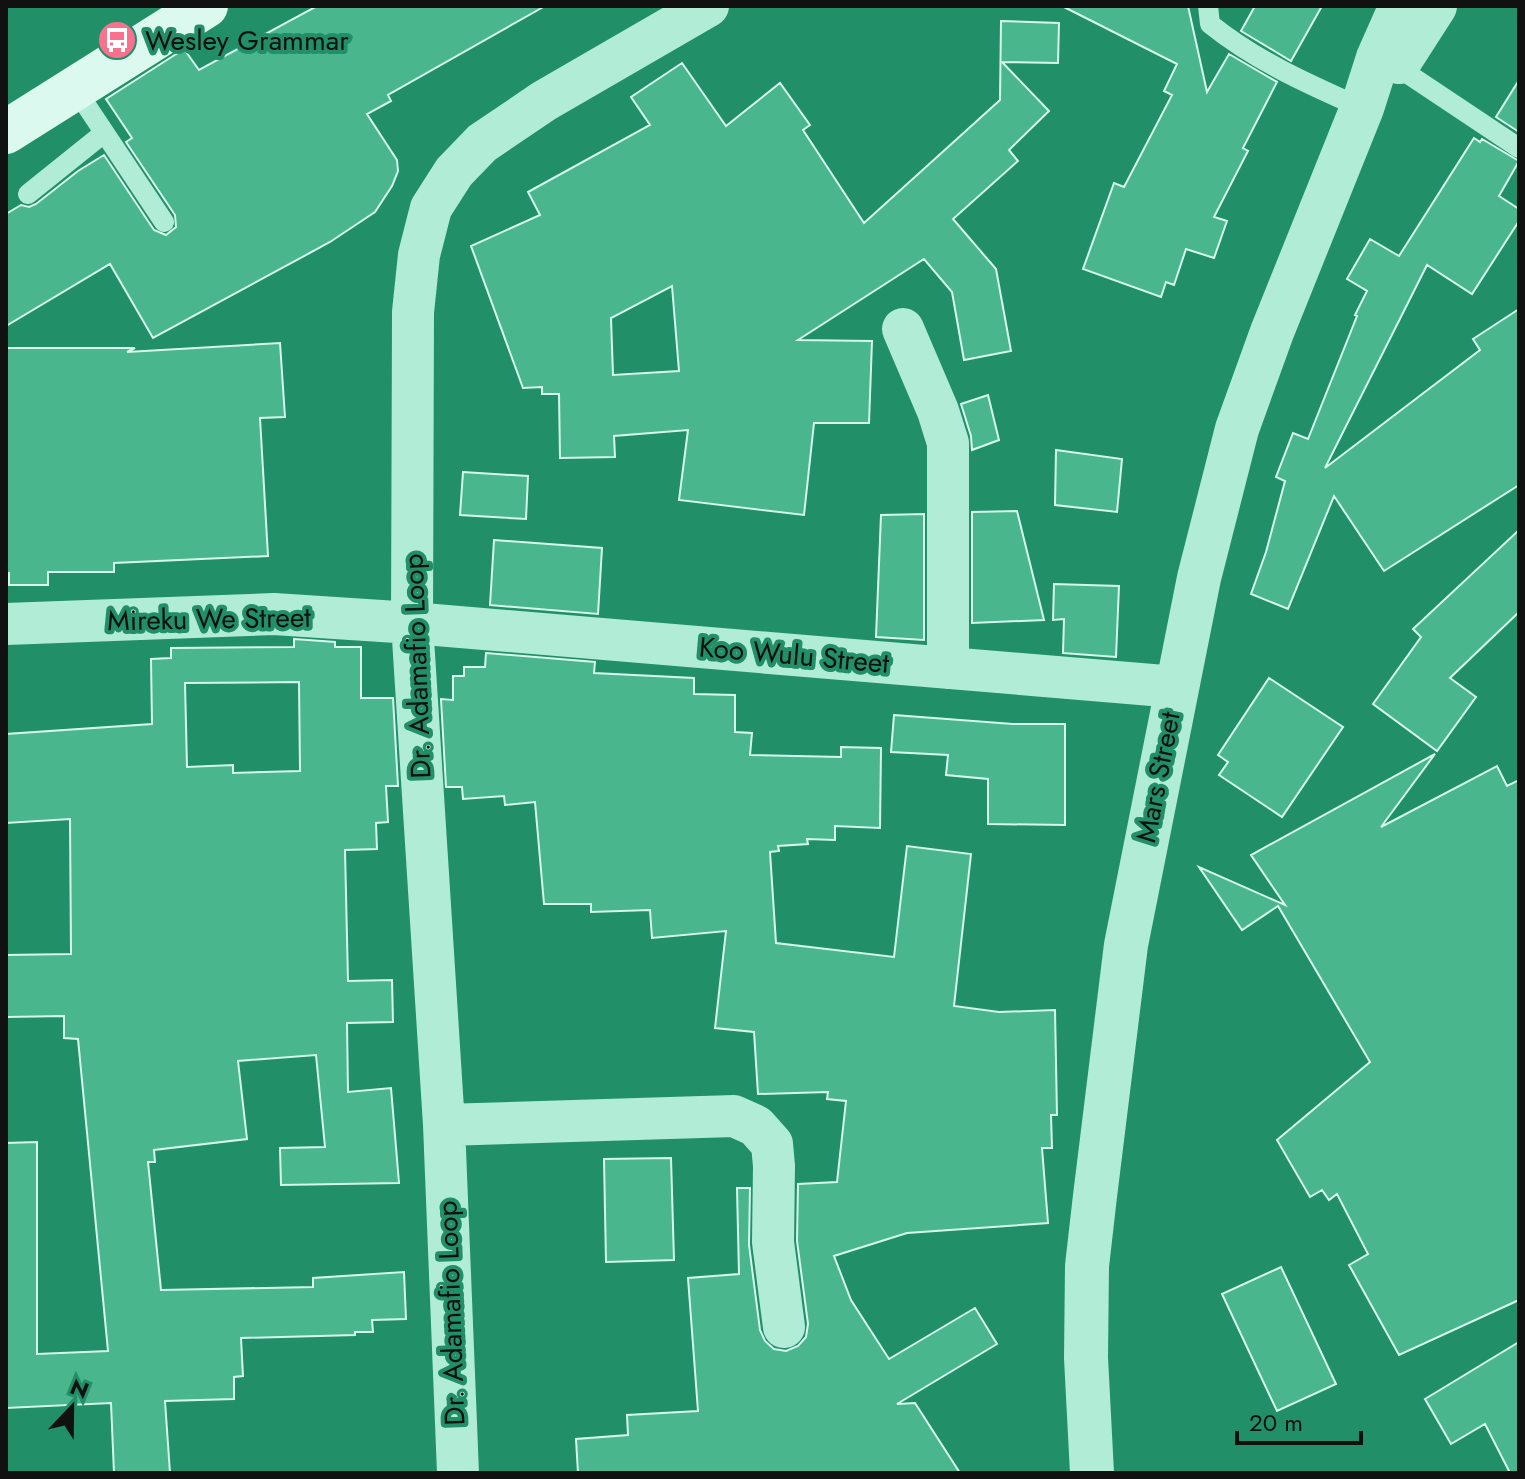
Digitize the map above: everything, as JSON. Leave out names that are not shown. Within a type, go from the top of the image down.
[{"type":"main road","points":[[6,132],[206,6]]},
{"type":"street","name":"Dr. Adamafio Loop","points":[[458,1473],[444,1125],[412,623],[413,312],[419,255],[431,208],[454,172],[482,143],[544,101],[708,6]]},
{"type":"street","name":"Mars Street","points":[[1387,62],[1401,6]]},
{"type":"street","name":"Mars Street","points":[[1092,1473],[1086,1358],[1087,1266],[1126,945],[1199,578],[1237,429],[1308,240],[1362,108],[1387,62],[1435,6]]},
{"type":"street","points":[[903,329],[938,411],[948,443],[948,668]]},
{"type":"street","name":"Mireku We Street","points":[[6,624],[274,614],[412,623]]},
{"type":"street","name":"Koo Wulu Street","points":[[412,623],[1176,687]]},
{"type":"street","points":[[444,1125],[734,1116],[756,1126],[772,1144],[773,1242],[784,1327]]},
{"type":"lane","points":[[1208,6],[1210,24],[1238,44],[1285,74],[1362,108]]},
{"type":"lane","points":[[1387,62],[1519,148]]},
{"type":"lane","points":[[74,87],[164,222]]},
{"type":"lane","points":[[28,194],[104,133]]},
{"type":"building","points":[[317,6],[545,6],[388,95],[391,101],[367,114],[397,160],[398,171],[375,212],[330,242],[153,338],[110,264],[6,326],[6,214],[21,205],[29,207],[36,204],[104,155],[154,230],[166,235],[176,227],[175,215],[126,142],[132,138],[106,99],[184,49],[199,70]]},
{"type":"building","points":[[1062,6],[1188,6],[1207,92],[1229,54],[1277,82],[1243,148],[1248,151],[1214,217],[1227,221],[1214,258],[1186,249],[1174,285],[1166,282],[1161,297],[1083,269],[1114,183],[1124,187],[1172,95],[1164,91],[1177,64]]},
{"type":"building","points":[[1255,6],[1322,6],[1291,61],[1241,31]]},
{"type":"building","points":[[1001,21],[1059,23],[1058,63],[1002,62],[1049,111],[1009,150],[1018,161],[953,219],[996,269],[1011,351],[964,360],[952,292],[924,259],[798,340],[872,341],[869,423],[814,423],[804,515],[679,500],[688,430],[614,436],[615,457],[560,458],[559,394],[542,394],[542,387],[523,388],[471,246],[540,215],[528,192],[650,125],[631,97],[682,63],[726,126],[780,83],[810,125],[803,130],[864,223],[1000,100]],"holes":[[[672,286],[679,371],[613,375],[611,318]]]},
{"type":"building","points":[[1519,80],[1519,132],[1496,117]]},
{"type":"building","points":[[1474,138],[1480,142],[1482,139],[1519,161],[1499,196],[1519,209],[1519,221],[1472,294],[1427,265],[1325,468],[1480,350],[1473,339],[1519,309],[1519,485],[1384,571],[1334,496],[1288,609],[1251,594],[1285,481],[1276,477],[1293,433],[1308,439],[1367,291],[1347,279],[1370,239],[1399,256]]},
{"type":"building","points":[[280,343],[285,417],[260,418],[268,556],[114,563],[114,572],[48,572],[48,585],[9,585],[9,573],[6,573],[6,348],[135,348],[127,352]]},
{"type":"building","points":[[988,395],[999,440],[972,450],[961,404]]},
{"type":"building","points":[[1056,450],[1122,459],[1117,512],[1055,505]]},
{"type":"building","points":[[463,472],[528,476],[526,519],[460,515]]},
{"type":"building","points":[[1017,511],[1044,620],[972,623],[972,512]]},
{"type":"building","points":[[924,514],[924,640],[876,637],[881,515]]},
{"type":"building","points":[[1519,530],[1519,612],[1450,678],[1476,697],[1437,751],[1373,704],[1421,637],[1413,629]]},
{"type":"building","points":[[494,540],[602,548],[598,614],[490,605]]},
{"type":"building","points":[[1054,584],[1119,586],[1116,657],[1063,653],[1064,619],[1053,620]]},
{"type":"building","points":[[294,639],[335,642],[335,647],[361,647],[361,698],[393,698],[398,786],[386,786],[388,822],[376,823],[377,849],[345,850],[348,981],[392,980],[393,1022],[347,1023],[348,1092],[391,1088],[399,1183],[281,1185],[280,1148],[325,1147],[316,1055],[238,1061],[247,1139],[154,1150],[155,1162],[148,1162],[161,1290],[313,1287],[313,1278],[404,1272],[406,1319],[372,1320],[373,1332],[355,1332],[355,1335],[241,1338],[243,1376],[234,1377],[234,1399],[165,1401],[170,1473],[114,1473],[111,1403],[6,1408],[6,1143],[37,1142],[37,1354],[108,1351],[78,1039],[64,1038],[64,1016],[6,1017],[6,955],[71,954],[70,819],[6,823],[6,734],[152,724],[151,659],[171,658],[171,648],[294,647]],"holes":[[[299,682],[300,771],[233,773],[233,765],[187,767],[185,683]]]},
{"type":"building","points":[[486,653],[595,662],[594,673],[694,678],[694,694],[735,695],[735,732],[752,733],[750,755],[841,757],[841,747],[881,748],[880,828],[835,826],[835,840],[807,839],[808,844],[778,846],[779,851],[770,852],[776,943],[894,957],[907,846],[971,854],[954,1006],[999,1012],[1055,1010],[1057,1115],[1051,1115],[1052,1148],[1042,1148],[1048,1223],[907,1233],[834,1256],[851,1300],[889,1359],[975,1308],[997,1344],[897,1404],[915,1403],[960,1473],[578,1473],[576,1439],[628,1435],[627,1415],[698,1411],[688,1278],[739,1274],[737,1188],[750,1188],[749,1245],[760,1330],[765,1341],[774,1349],[786,1351],[798,1346],[806,1337],[808,1324],[797,1241],[798,1184],[837,1182],[846,1101],[827,1099],[828,1092],[758,1094],[754,1032],[715,1028],[726,931],[652,938],[650,910],[591,912],[591,904],[544,904],[535,802],[505,805],[504,796],[463,799],[462,787],[446,787],[441,699],[453,700],[453,676],[464,676],[464,667],[485,667]]},
{"type":"building","points":[[1269,678],[1343,727],[1282,817],[1219,775],[1228,762],[1218,755]]},
{"type":"building","points":[[894,715],[1013,724],[1065,724],[1065,825],[988,824],[988,779],[946,775],[948,755],[891,752]]},
{"type":"building","points":[[1435,754],[1381,827],[1497,766],[1507,786],[1519,780],[1519,1300],[1399,1355],[1349,1265],[1368,1254],[1337,1194],[1329,1200],[1322,1190],[1310,1197],[1277,1140],[1370,1062],[1278,906],[1242,930],[1199,867],[1285,905],[1251,855]]},
{"type":"building","points":[[671,1158],[674,1260],[606,1262],[604,1159]]},
{"type":"building","points":[[1281,1267],[1336,1384],[1277,1411],[1222,1294]]},
{"type":"building","points":[[1519,1342],[1519,1473],[1510,1473],[1485,1424],[1451,1444],[1425,1399]]},
{"type":"place","name":"Wesley Grammar","points":[[117,40]]}]
